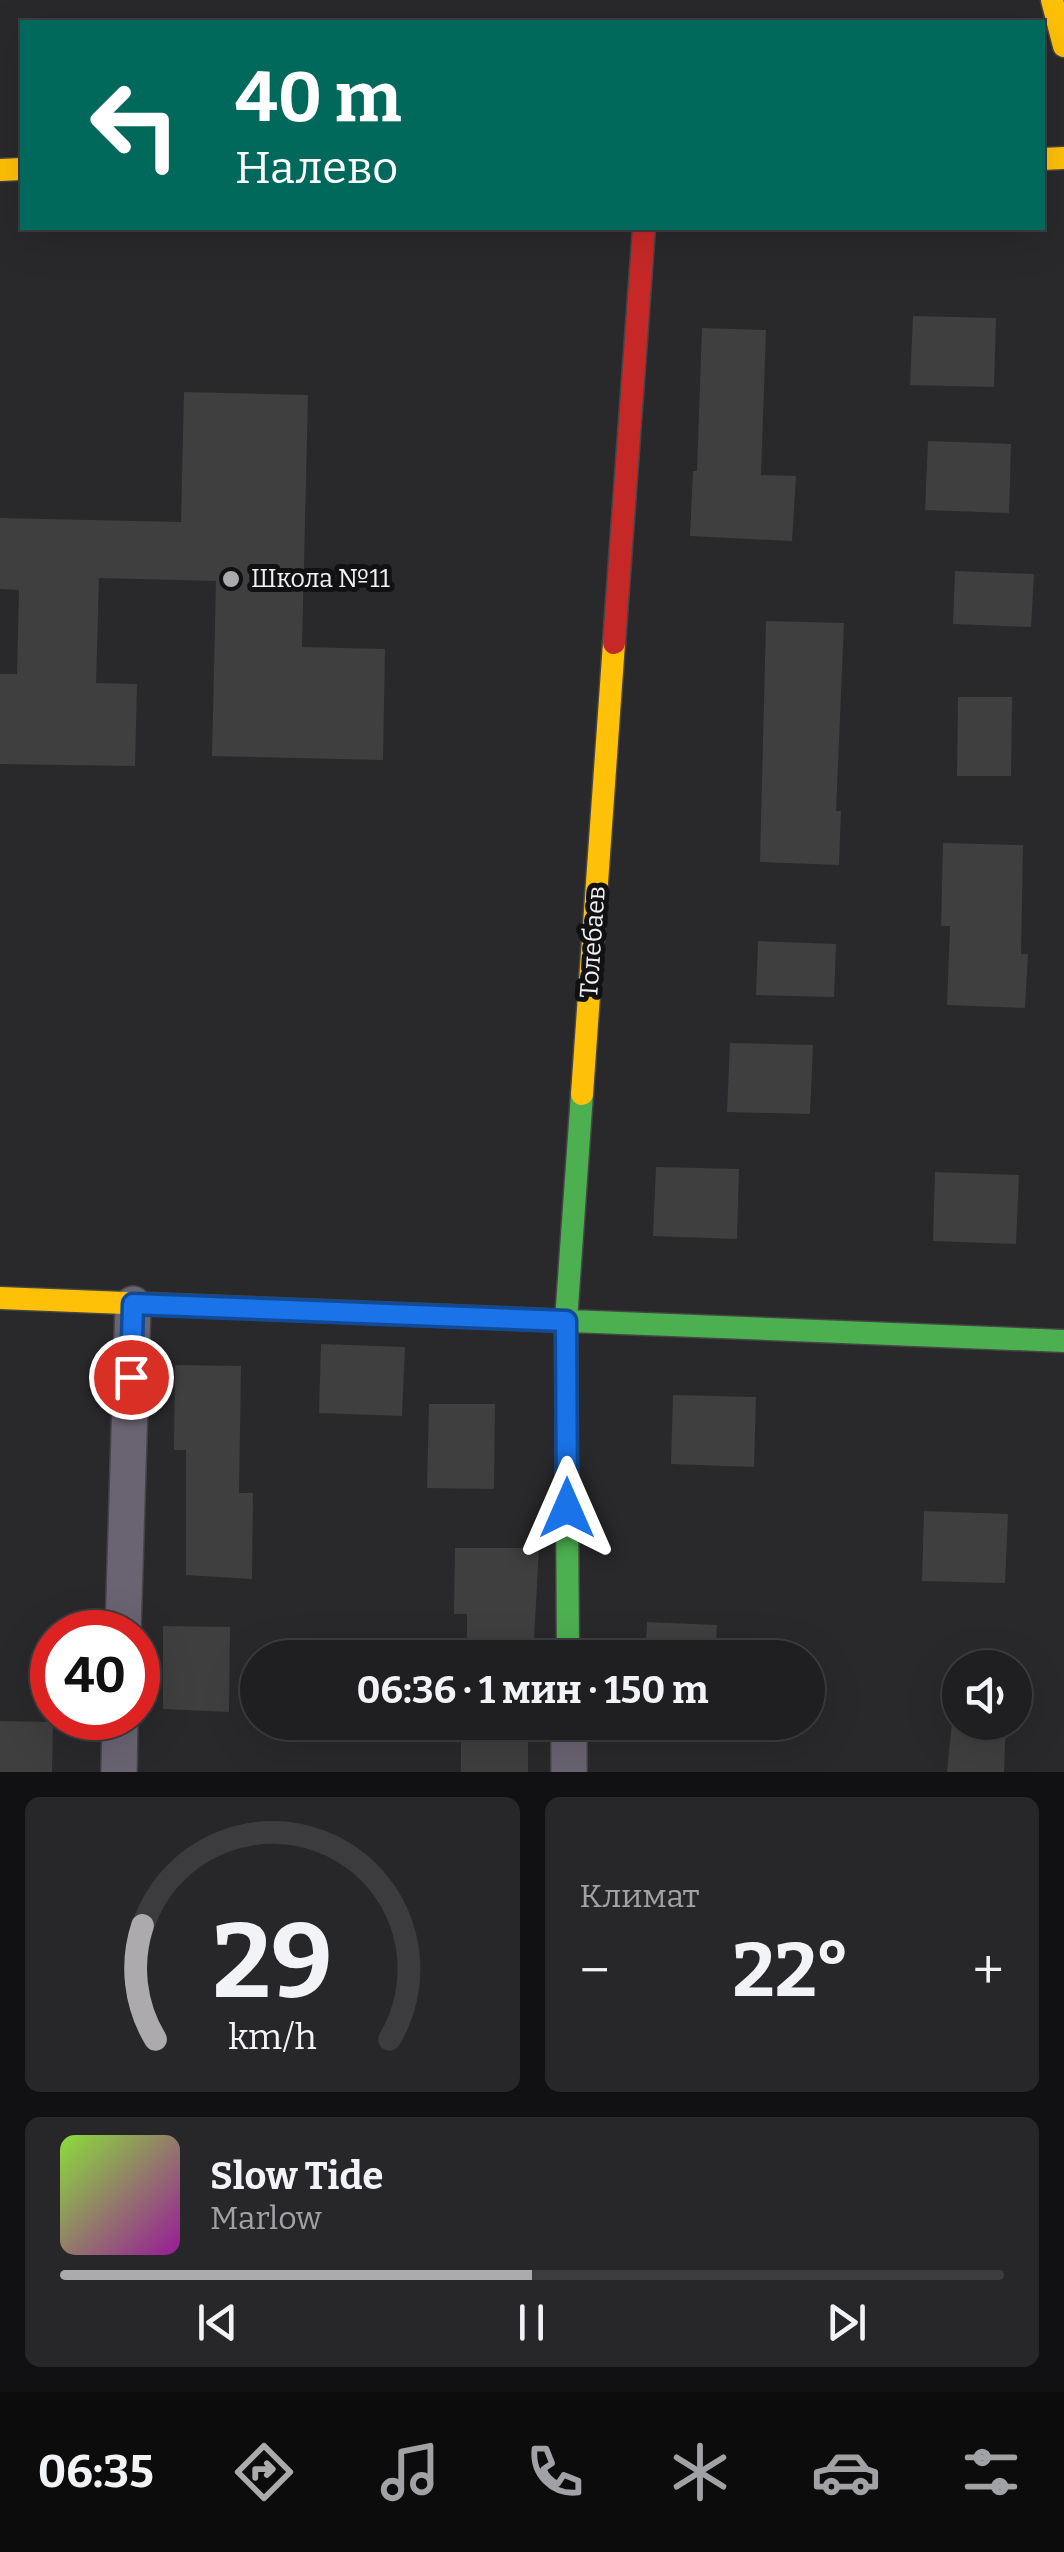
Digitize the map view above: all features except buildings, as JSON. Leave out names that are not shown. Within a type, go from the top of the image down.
[{"type":"street","points":[[1052,0],[1064,46]]},
{"type":"street","name":"Толебаев","points":[[568,1640],[566,1321],[644,230]]},
{"type":"street","points":[[0,1298],[1064,1341]]},
{"type":"street","points":[[124,1610],[133,1304]]},
{"type":"street","points":[[118,1772],[119,1740]]},
{"type":"street","points":[[569,1740],[570,1772]]},
{"type":"traffic: fast","points":[[568,1640],[566,1321],[582,1094]]},
{"type":"traffic: fast","points":[[449,1316],[1064,1341]]},
{"type":"traffic: slow","points":[[1052,0],[1064,46]]},
{"type":"traffic: slow","points":[[1045,159],[1064,158]]},
{"type":"traffic: slow","points":[[0,170],[20,169]]},
{"type":"traffic: slow","points":[[582,1094],[614,643]]},
{"type":"traffic: slow","points":[[0,1298],[449,1316]]},
{"type":"traffic: jam","points":[[614,643],[644,230]]},
{"type":"place","name":"Школа №11","points":[[231,579]]},
{"type":"route","points":[[131,1377],[133,1304],[566,1321],[567,1508]]}]
